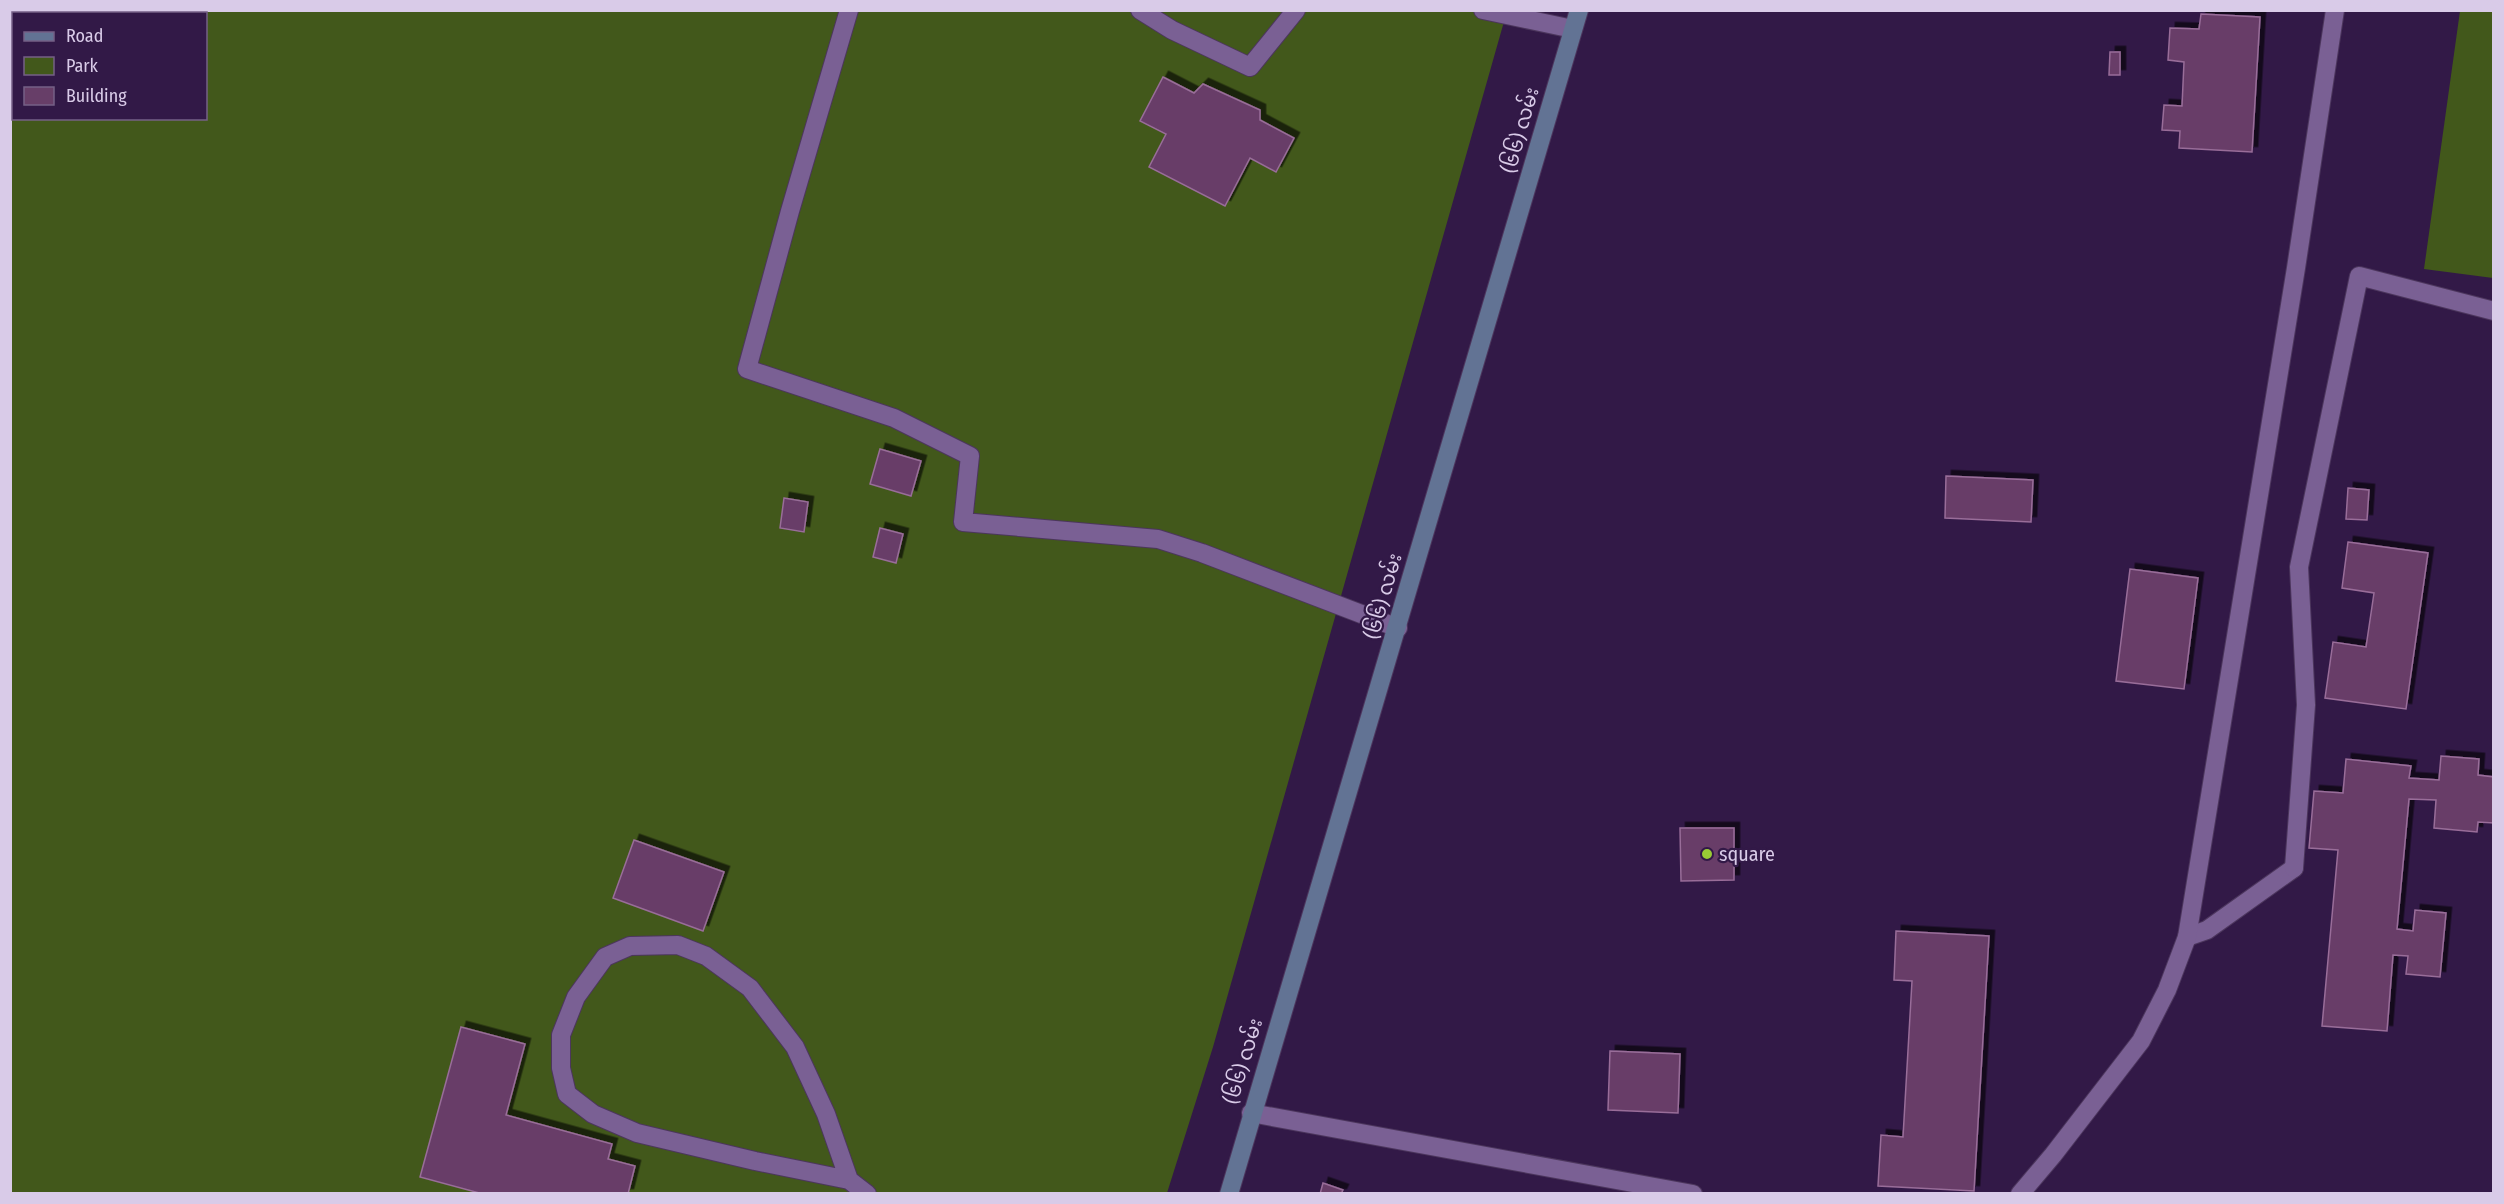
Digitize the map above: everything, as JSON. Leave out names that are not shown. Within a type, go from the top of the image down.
[{"type":"street","points":[[849,10],[747,369],[894,417],[970,456],[963,522],[1158,540],[1202,553],[1398,628]]},
{"type":"street","points":[[1140,10],[1172,30],[1250,67],[1296,10]]},
{"type":"street","points":[[1483,10],[1573,29]]},
{"type":"street","name":"(၆၆) လမ်း","points":[[1229,1194],[1251,1113],[1398,628],[1579,10]]},
{"type":"street","points":[[2020,1194],[2053,1155],[2140,1041],[2167,990],[2187,937],[2295,279],[2336,10]]},
{"type":"street","points":[[2187,937],[2207,930],[2294,868],[2306,705],[2299,567],[2359,276],[2493,311]]},
{"type":"street","points":[[849,1180],[826,1114],[795,1047],[750,988],[706,956],[678,945],[630,946],[605,957],[576,997],[561,1035],[561,1068],[567,1094],[593,1114],[637,1133],[849,1180],[867,1194]]},
{"type":"street","points":[[1251,1113],[1694,1194]]},
{"type":"green space","points":[[10,11],[1507,11],[1213,1047],[1167,1193],[11,1193]]},
{"type":"green space","points":[[2460,11],[2493,11],[2493,278],[2424,269]]},
{"type":"building","points":[[2201,14],[2260,17],[2252,152],[2179,148],[2180,131],[2162,130],[2164,105],[2182,106],[2184,62],[2168,60],[2170,28],[2199,29]]},
{"type":"building","points":[[2110,52],[2120,52],[2120,75],[2109,75]]},
{"type":"building","points":[[1163,77],[1194,93],[1203,84],[1260,110],[1260,120],[1294,138],[1276,172],[1250,158],[1225,206],[1149,167],[1166,134],[1140,121]]},
{"type":"building","points":[[880,449],[921,461],[911,496],[870,484]]},
{"type":"building","points":[[1946,476],[2033,480],[2031,522],[1945,518]]},
{"type":"building","points":[[2348,488],[2369,490],[2367,520],[2346,519]]},
{"type":"building","points":[[784,498],[808,502],[804,532],[780,528]]},
{"type":"building","points":[[880,528],[903,534],[896,563],[873,557]]},
{"type":"building","points":[[2348,542],[2428,553],[2406,709],[2325,698],[2333,642],[2366,647],[2374,593],[2342,588]]},
{"type":"building","points":[[2130,569],[2198,578],[2184,689],[2116,681]]},
{"type":"building","points":[[2441,756],[2479,759],[2478,775],[2494,777],[2494,823],[2478,822],[2477,832],[2434,828],[2436,800],[2409,799],[2397,929],[2413,931],[2415,910],[2446,913],[2440,977],[2406,974],[2408,956],[2393,955],[2387,1031],[2322,1026],[2338,850],[2309,848],[2314,791],[2343,793],[2346,759],[2411,766],[2409,778],[2439,780]]},
{"type":"building","name":"square","points":[[1680,828],[1734,828],[1734,880],[1681,881]]},
{"type":"building","points":[[634,840],[724,872],[703,931],[613,898]]},
{"type":"building","points":[[1896,931],[1989,936],[1974,1191],[1878,1186],[1881,1135],[1903,1137],[1912,981],[1894,980]]},
{"type":"building","points":[[461,1027],[525,1044],[506,1115],[612,1144],[608,1159],[635,1166],[628,1194],[483,1194],[420,1177]]},
{"type":"building","points":[[1610,1051],[1680,1054],[1678,1113],[1608,1110]]},
{"type":"building","points":[[1323,1183],[1343,1190],[1341,1194],[1320,1194]]},
{"type":"place","name":"square","points":[[1707,854]]}]
